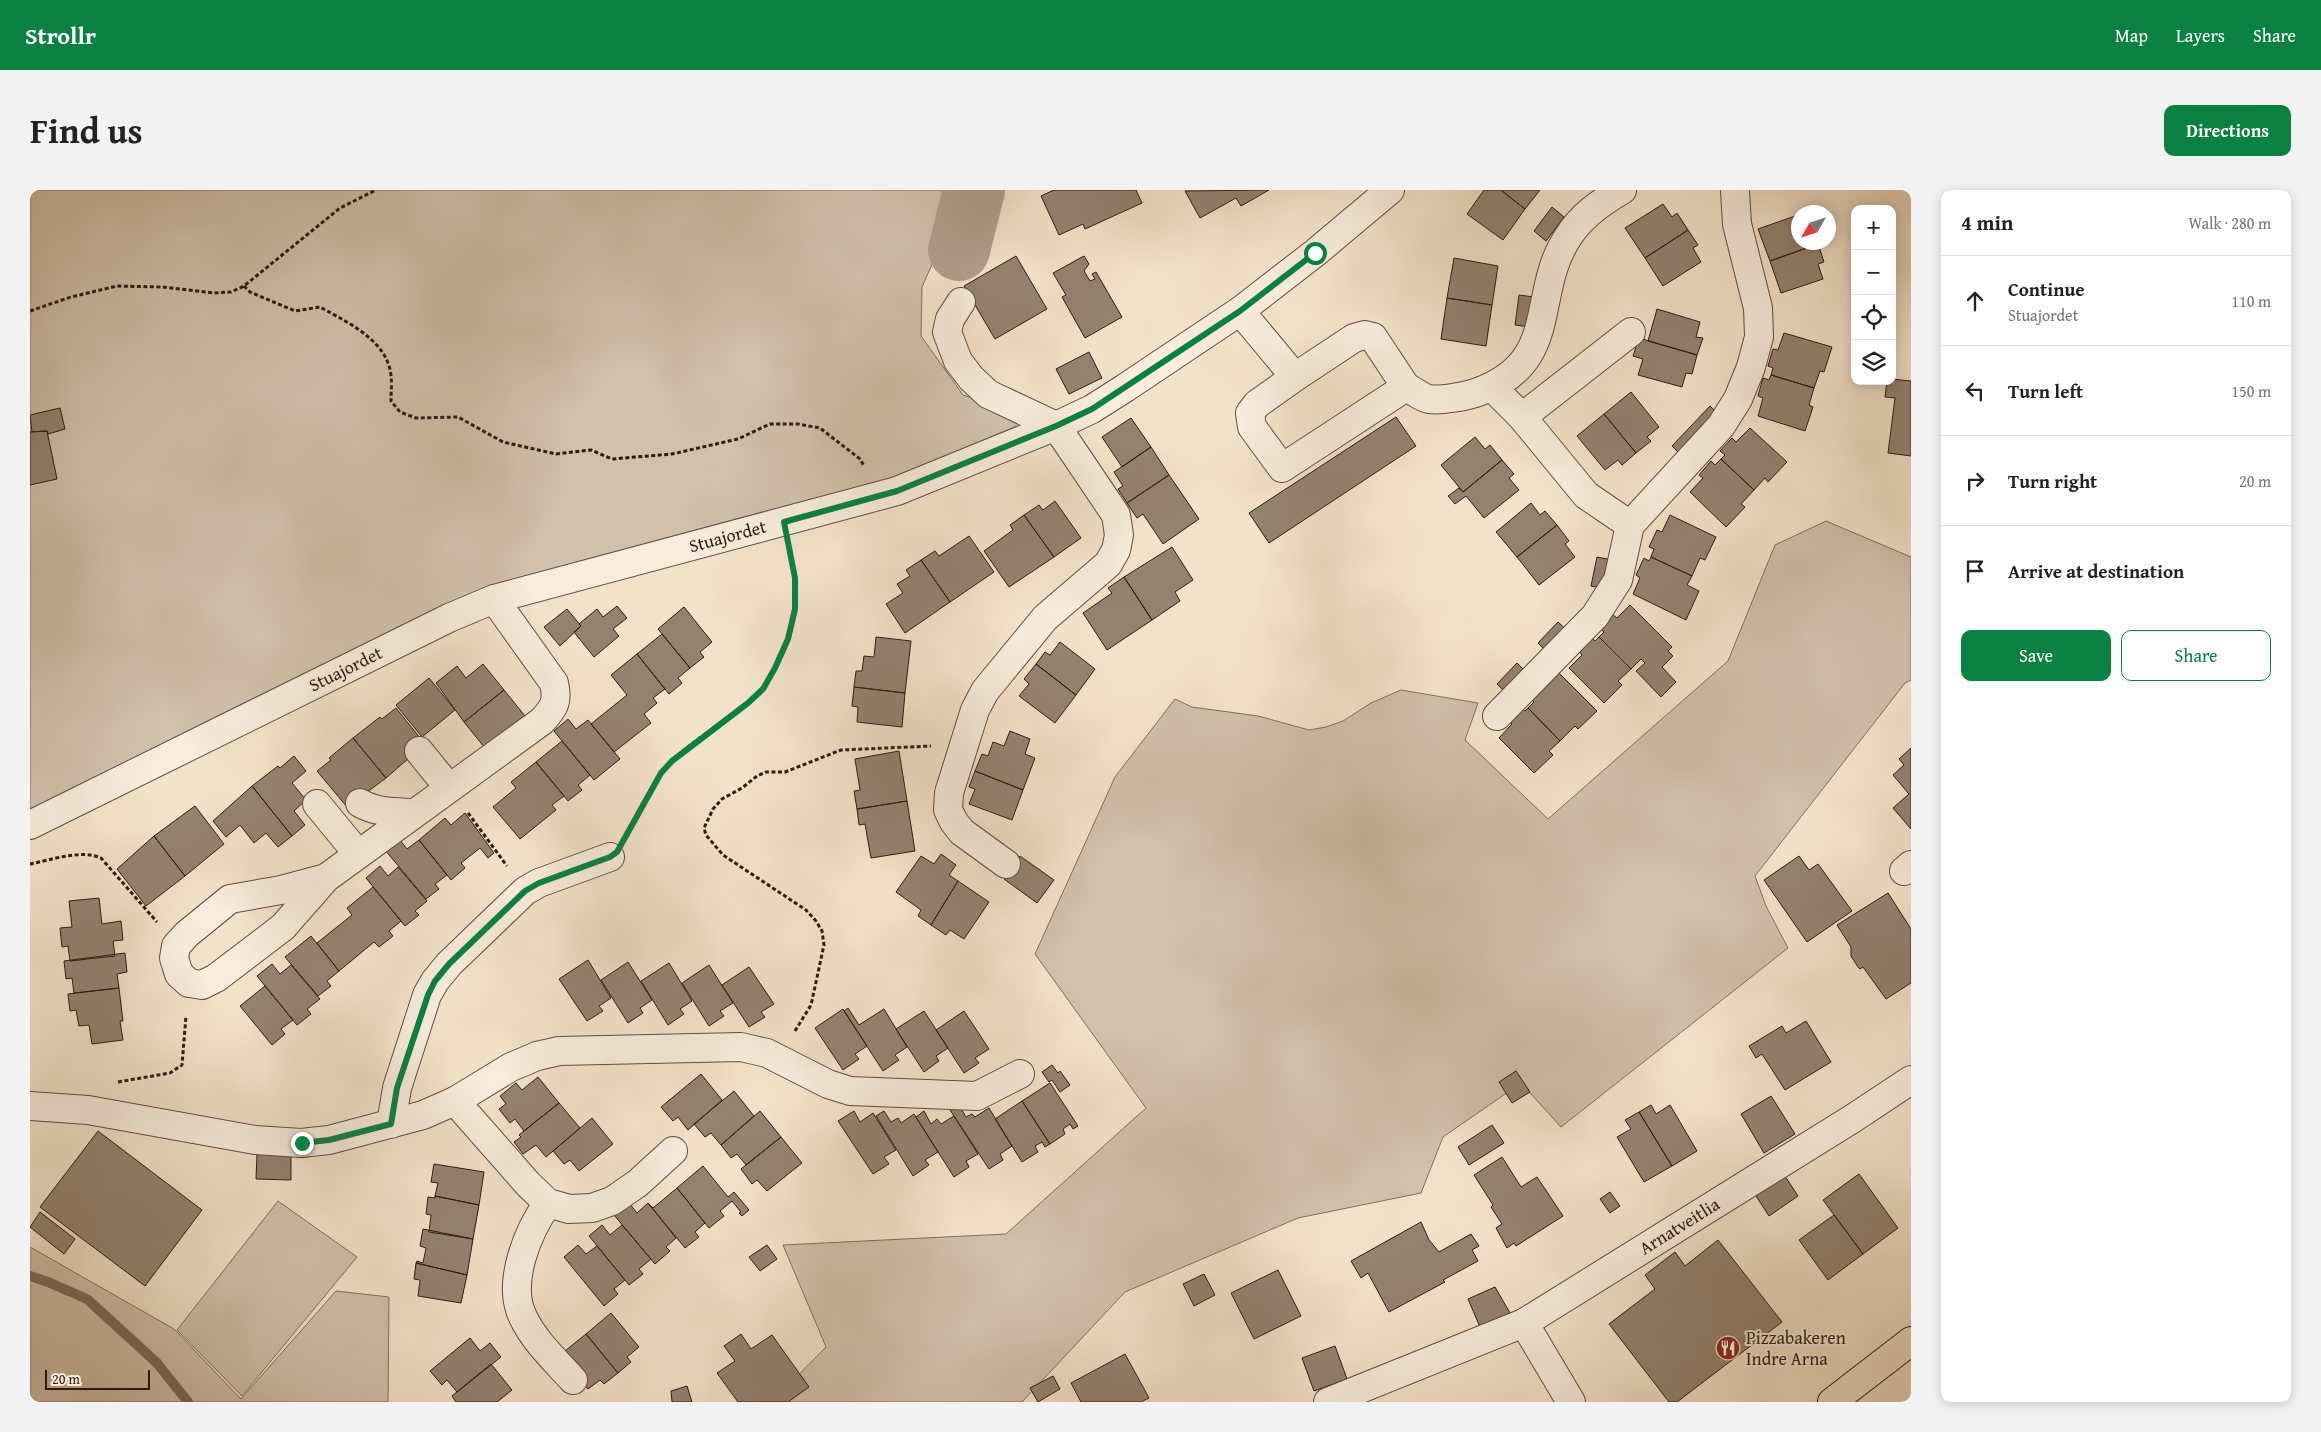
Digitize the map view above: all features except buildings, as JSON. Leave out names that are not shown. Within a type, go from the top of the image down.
[{"type":"main road","points":[[1832,1402],[1911,1341]]},
{"type":"street","name":"Stuajordet","points":[[30,825],[449,618],[494,599],[897,491],[1056,426],[1092,409],[1240,311],[1315,253],[1390,190]]},
{"type":"street","points":[[1406,387],[1282,468],[1252,427],[1250,413],[1257,404],[1354,338],[1365,335],[1373,337],[1406,387],[1429,399],[1471,395],[1492,387],[1508,377],[1524,362],[1534,345],[1542,323],[1548,284],[1568,236],[1588,214],[1605,200],[1622,190]]},
{"type":"street","points":[[1497,716],[1595,616],[1618,580],[1630,525],[1721,426],[1738,399],[1751,367],[1759,337],[1758,308],[1737,224],[1734,190]]},
{"type":"street","points":[[961,302],[950,319],[948,332],[958,361],[971,378],[988,394],[1056,426],[1116,515],[1119,536],[1116,550],[1108,564],[1061,602],[1045,618],[985,691],[975,710],[949,793],[948,810],[962,832],[1006,864]]},
{"type":"street","points":[[1240,311],[1295,377]]},
{"type":"street","points":[[1522,417],[1630,332]]},
{"type":"street","points":[[1492,387],[1522,417],[1586,495],[1630,525]]},
{"type":"street","points":[[326,878],[281,890],[230,899],[187,934],[176,946],[174,958],[179,974],[189,982],[202,984],[216,978],[283,927],[326,878],[542,721],[552,710],[557,696],[554,682],[494,599]]},
{"type":"street","points":[[419,751],[449,788]]},
{"type":"street","points":[[360,803],[375,810],[414,813]]},
{"type":"street","points":[[317,804],[358,854]]},
{"type":"street","points":[[391,1124],[400,1079],[428,995],[435,981],[449,964],[525,891],[539,883],[610,857]]},
{"type":"street","points":[[30,1106],[88,1110],[255,1140],[302,1143],[329,1140],[424,1115],[456,1102],[511,1067],[537,1056],[559,1051],[741,1047],[768,1053],[780,1058],[828,1084],[850,1091],[868,1092],[977,1096],[1020,1074]]},
{"type":"street","name":"Arnatveitlia","points":[[1328,1402],[1524,1323],[1852,1119],[1911,1080]]},
{"type":"street","points":[[456,1102],[528,1184],[548,1203],[569,1209],[592,1208],[612,1201],[638,1183],[673,1151]]},
{"type":"street","points":[[548,1203],[536,1220],[526,1241],[520,1271],[518,1299],[523,1317],[533,1332],[573,1380]]},
{"type":"street","points":[[1524,1323],[1571,1402]]},
{"type":"path","points":[[30,311],[71,297],[117,286],[172,288],[214,293],[231,292],[244,286],[340,208],[376,190]]},
{"type":"path","points":[[244,286],[250,292],[294,311],[320,307],[347,322],[375,343],[388,362],[392,379],[391,401],[400,412],[416,418],[458,417],[502,442],[556,454],[591,450],[612,459],[672,454],[738,439],[770,424],[798,424],[820,428],[860,459],[878,496]]},
{"type":"path","points":[[610,857],[622,846],[666,767],[748,703],[763,689],[775,668],[788,639],[795,609],[795,578],[784,522]]},
{"type":"path","points":[[792,1036],[811,1005],[824,945],[822,931],[806,910],[723,856],[714,846],[706,835],[704,828],[713,809],[722,799],[742,788],[757,776],[766,772],[784,772],[842,750],[964,744]]},
{"type":"path","points":[[449,788],[525,891]]},
{"type":"path","points":[[30,864],[93,854],[101,858],[176,946]]},
{"type":"path","points":[[88,1110],[96,1087],[103,1084],[170,1073],[182,1065],[189,982]]},
{"type":"shaded area","points":[[30,190],[996,190],[941,244],[922,287],[921,336],[963,395],[1056,426],[897,491],[494,599],[30,825]]},
{"type":"shaded area","points":[[1826,521],[1911,557],[1911,680],[1905,683],[1755,876],[1766,906],[1788,948],[1561,1127],[1521,1083],[1443,1137],[1421,1193],[1298,1218],[1125,1292],[1022,1402],[772,1402],[826,1347],[783,1245],[1006,1234],[1146,1108],[1035,954],[1115,777],[1175,699],[1192,707],[1258,716],[1309,730],[1343,721],[1371,703],[1401,690],[1478,703],[1465,740],[1548,819],[1728,661],[1775,545]]},
{"type":"shaded area","points":[[278,1201],[357,1257],[242,1396],[177,1330]]},
{"type":"shaded area","points":[[30,1247],[174,1329],[241,1399],[336,1291],[389,1297],[388,1402],[30,1402]]},
{"type":"waterway","points":[[959,250],[974,190]]},
{"type":"waterway","points":[[30,1276],[87,1299],[157,1363],[188,1402]]},
{"type":"place","name":"Pizzabakeren Indre Arna","points":[[1728,1348]]},
{"type":"route","points":[[302,1143],[329,1140],[391,1124],[397,1088],[428,995],[435,981],[449,964],[525,891],[539,883],[610,857],[617,852],[661,773],[672,761],[748,703],[763,689],[788,639],[795,609],[795,578],[784,522],[897,491],[1056,426],[1092,409],[1240,311],[1315,253]]}]
